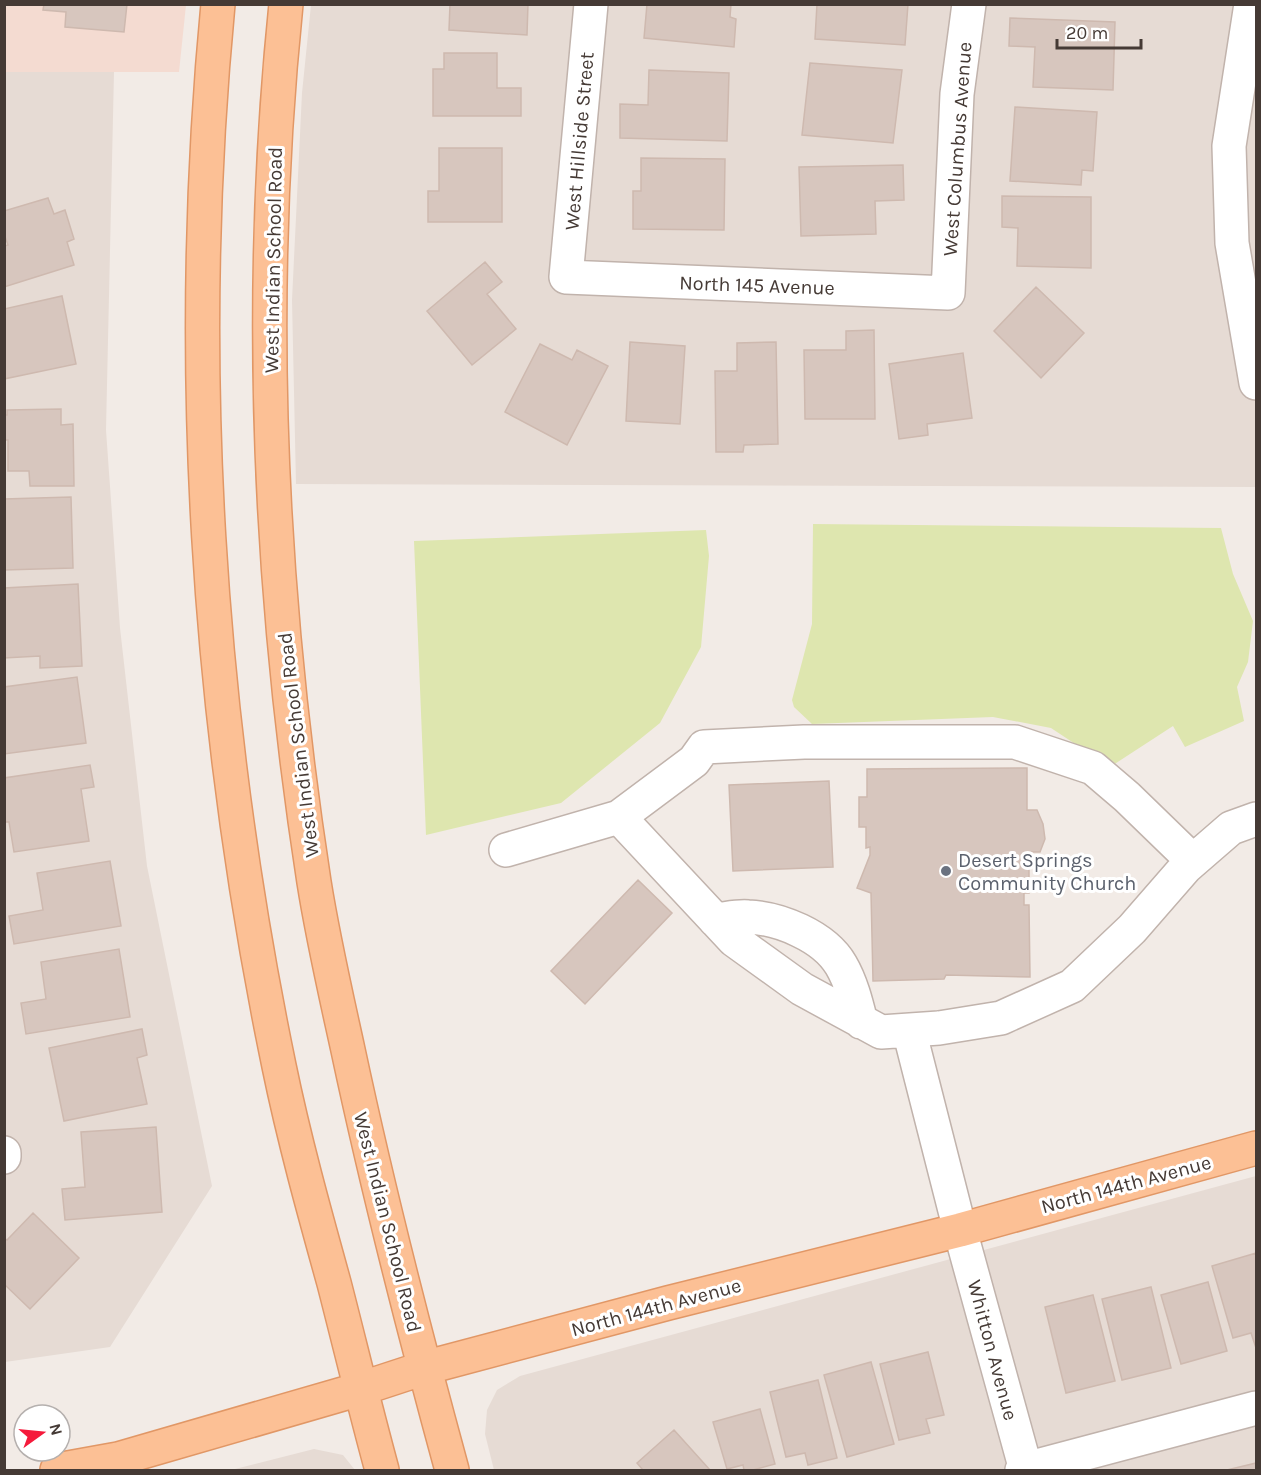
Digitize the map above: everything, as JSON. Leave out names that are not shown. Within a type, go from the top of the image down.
[{"type":"main road","points":[[218,4],[207,143],[203,294],[207,519],[234,804],[272,1033],[292,1121],[382,1470]]},
{"type":"main road","name":"West Indian School Road","points":[[286,4],[277,94],[270,246],[272,475],[281,603],[306,824],[322,925],[364,1127],[452,1470]]},
{"type":"main road","name":"North 144th Avenue","points":[[57,1470],[118,1459],[360,1389],[424,1368],[668,1303],[960,1230],[1257,1148]]},
{"type":"street","name":"West Hillside Street","points":[[566,277],[591,4]]},
{"type":"street","name":"West Columbus Avenue","points":[[948,293],[957,94],[969,4]]},
{"type":"street","points":[[1251,4],[1229,146],[1232,243],[1257,383]]},
{"type":"street","name":"North 145 Avenue","points":[[566,277],[948,293]]},
{"type":"street","points":[[506,850],[619,817],[694,761],[704,747],[804,742],[1015,742],[1093,768],[1127,797],[1193,861]]},
{"type":"street","points":[[619,817],[734,940],[802,989],[881,1032],[1001,1018],[1072,986],[1132,929],[1193,861],[1231,828],[1257,819]]},
{"type":"street","points":[[715,920],[747,916],[770,919],[794,927],[819,942],[840,963],[853,991],[861,1022]]},
{"type":"street","name":"Whitton Avenue","points":[[909,1030],[1024,1470]]},
{"type":"street","points":[[1024,1470],[1257,1408]]},
{"type":"shaded area","points":[[4,5],[186,5],[179,72],[5,72]]},
{"type":"shaded area","points":[[311,5],[1256,5],[1256,487],[296,484],[292,300],[302,93]]},
{"type":"shaded area","points":[[4,72],[114,72],[106,430],[120,628],[147,866],[212,1186],[110,1347],[5,1362]]},
{"type":"shaded area","points":[[1256,1176],[1256,1470],[494,1470],[485,1434],[487,1410],[497,1390],[520,1376]]},
{"type":"shaded area","points":[[314,1449],[343,1455],[355,1470],[231,1470]]},
{"type":"green space","points":[[813,524],[1221,528],[1233,574],[1253,621],[1248,662],[1237,687],[1244,721],[1185,747],[1173,726],[1110,767],[1051,728],[993,717],[812,724],[794,707],[792,700],[812,624]]},
{"type":"green space","points":[[706,530],[709,556],[701,647],[660,723],[561,803],[426,835],[414,541]]},
{"type":"building","points":[[44,4],[127,4],[124,32],[65,27],[66,12],[43,10]]},
{"type":"building","points":[[450,4],[528,4],[527,35],[449,30]]},
{"type":"building","points":[[647,4],[731,4],[730,17],[736,19],[734,47],[644,38]]},
{"type":"building","points":[[817,4],[908,4],[905,45],[815,39]]},
{"type":"building","points":[[1010,18],[1115,22],[1113,90],[1033,87],[1035,47],[1009,46]]},
{"type":"building","points":[[444,53],[497,53],[497,88],[521,88],[521,116],[433,116],[433,69],[444,69]]},
{"type":"building","points":[[810,63],[902,70],[893,143],[802,135]]},
{"type":"building","points":[[649,70],[729,73],[727,141],[620,138],[620,104],[648,105]]},
{"type":"building","points":[[1015,107],[1097,112],[1093,171],[1082,170],[1081,185],[1010,181]]},
{"type":"building","points":[[439,148],[502,148],[502,222],[428,222],[428,191],[439,191]]},
{"type":"building","points":[[641,158],[725,159],[724,230],[633,229],[633,191],[641,191]]},
{"type":"building","points":[[903,165],[904,200],[875,201],[876,234],[801,236],[799,167]]},
{"type":"building","points":[[1002,196],[1091,197],[1091,268],[1017,266],[1018,228],[1002,227]]},
{"type":"building","points":[[48,198],[54,214],[65,210],[74,239],[67,242],[74,265],[4,287],[4,246],[8,245],[4,234],[4,211]]},
{"type":"building","points":[[485,262],[502,282],[487,294],[516,329],[472,365],[427,311]]},
{"type":"building","points":[[1036,287],[1084,333],[1041,378],[994,331]]},
{"type":"building","points":[[62,296],[76,364],[4,379],[4,309]]},
{"type":"building","points":[[874,330],[875,419],[805,419],[804,350],[846,350],[846,331]]},
{"type":"building","points":[[630,342],[685,346],[680,424],[626,421]]},
{"type":"building","points":[[776,342],[778,444],[744,445],[743,452],[716,452],[715,371],[737,371],[737,343]]},
{"type":"building","points":[[540,344],[572,360],[577,350],[608,366],[567,445],[505,412]]},
{"type":"building","points":[[963,353],[972,418],[927,424],[928,435],[899,439],[889,364]]},
{"type":"building","points":[[61,409],[61,425],[73,424],[74,486],[30,486],[29,471],[8,471],[8,440],[4,440],[4,415],[7,415],[7,410]]},
{"type":"building","points":[[71,497],[73,568],[4,570],[4,499]]},
{"type":"building","points":[[78,584],[82,666],[40,668],[40,656],[4,658],[4,588]]},
{"type":"building","points":[[77,677],[86,743],[4,754],[4,687]]},
{"type":"building","points":[[90,765],[94,787],[81,789],[89,841],[14,852],[9,822],[5,822],[4,817],[4,778]]},
{"type":"building","name":"Desert Springs Community Church","points":[[1027,768],[1027,810],[1037,810],[1043,824],[1045,839],[1040,852],[1029,852],[1029,893],[1024,893],[1024,905],[1029,905],[1030,977],[946,975],[944,979],[873,981],[871,893],[857,888],[870,855],[870,847],[866,848],[866,827],[859,827],[859,797],[867,797],[867,769]]},
{"type":"building","points":[[829,781],[833,867],[733,871],[729,785]]},
{"type":"building","points":[[110,861],[121,926],[14,944],[9,916],[43,910],[37,873]]},
{"type":"building","points":[[638,880],[672,913],[585,1004],[551,971]]},
{"type":"building","points":[[119,949],[130,1017],[26,1034],[21,1003],[46,999],[41,962]]},
{"type":"building","points":[[142,1029],[147,1055],[137,1058],[147,1104],[64,1121],[49,1048]]},
{"type":"building","points":[[156,1127],[162,1212],[65,1220],[62,1189],[85,1187],[81,1132]]},
{"type":"building","points":[[33,1213],[79,1258],[30,1309],[4,1284],[4,1238],[7,1240]]},
{"type":"building","points":[[1256,1253],[1256,1348],[1251,1333],[1233,1338],[1212,1266]]},
{"type":"building","points":[[1208,1282],[1227,1351],[1181,1364],[1161,1295]]},
{"type":"building","points":[[1151,1287],[1171,1368],[1122,1380],[1102,1299]]},
{"type":"building","points":[[1093,1295],[1115,1381],[1066,1393],[1045,1307]]},
{"type":"building","points":[[928,1352],[944,1415],[926,1419],[930,1433],[899,1440],[880,1364]]},
{"type":"building","points":[[871,1362],[894,1444],[847,1457],[824,1375]]},
{"type":"building","points":[[818,1380],[837,1458],[808,1465],[805,1453],[786,1457],[770,1392]]},
{"type":"building","points":[[760,1409],[775,1464],[753,1470],[744,1470],[743,1465],[727,1469],[713,1422]]},
{"type":"building","points":[[674,1430],[710,1470],[643,1470],[637,1463]]},
{"type":"building","points":[[1256,1463],[1256,1470],[1227,1470]]},
{"type":"place","name":"Desert Springs Community Church","points":[[946,871]]}]
